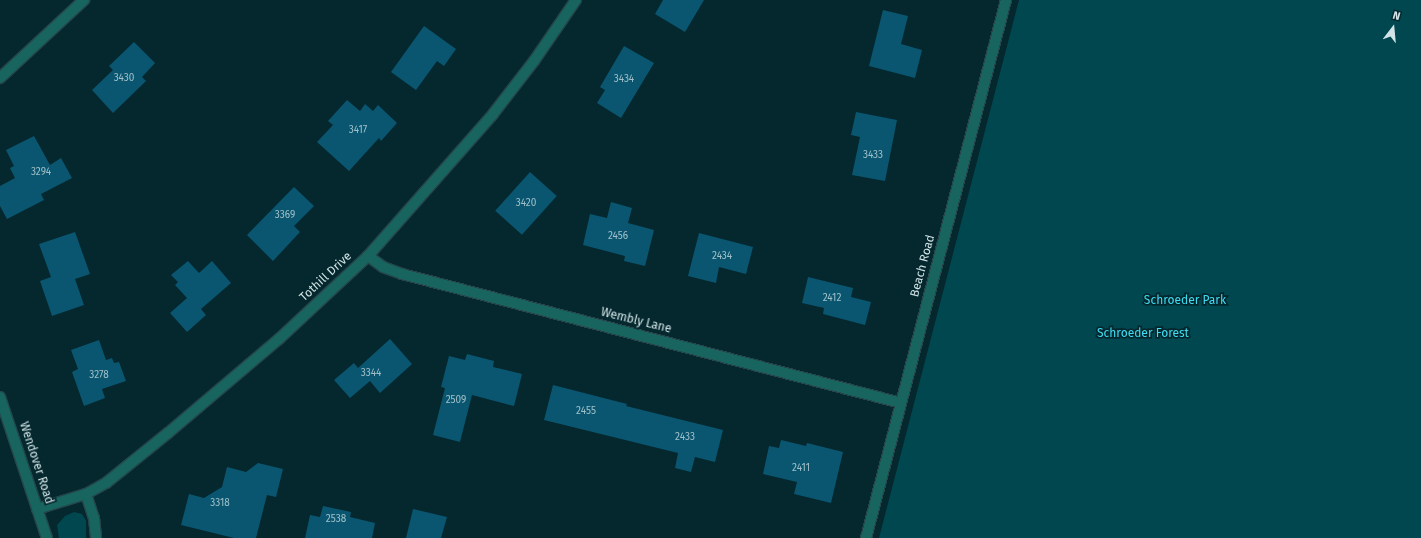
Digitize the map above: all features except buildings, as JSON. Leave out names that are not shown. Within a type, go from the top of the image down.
[{"type":"street","points":[[0,78],[84,0]]},
{"type":"street","name":"Tothill Drive","points":[[37,508],[86,494],[106,482],[174,428],[279,339],[368,256],[493,114],[534,61],[576,0]]},
{"type":"street","name":"Beach Road","points":[[866,538],[1006,0]]},
{"type":"street","name":"Wembly Lane","points":[[368,256],[383,266],[402,274],[901,403]]},
{"type":"street","name":"Wendover Road","points":[[0,397],[47,538]]},
{"type":"street","points":[[86,494],[94,518],[96,538]]},
{"type":"green space","name":"Schroeder Forest","points":[[1019,0],[1421,0],[1421,538],[879,538]]},
{"type":"green space","points":[[74,512],[82,514],[86,521],[86,538],[59,538],[57,525],[65,516]]},
{"type":"park label","name":"Schroeder Park","points":[[1185,301]]}]
